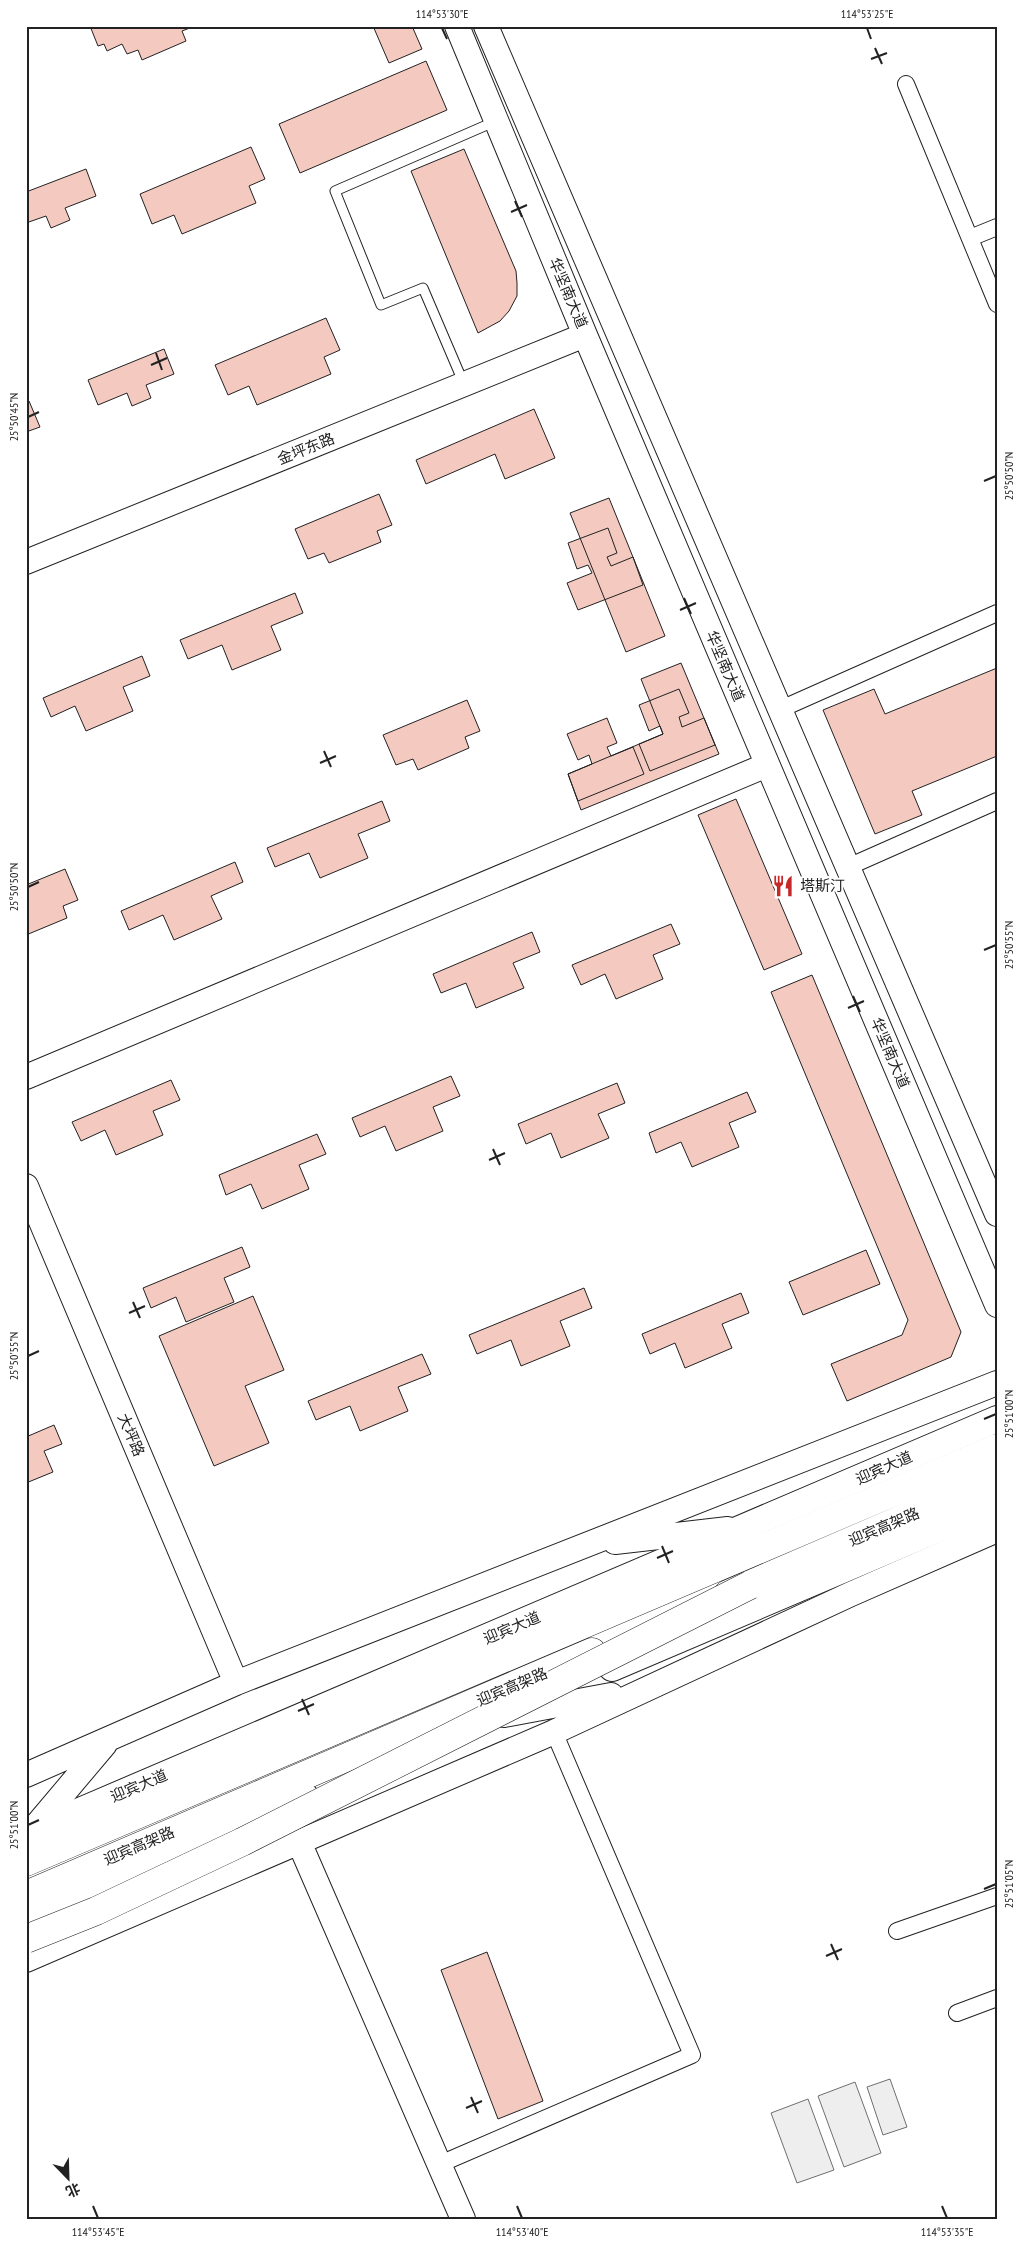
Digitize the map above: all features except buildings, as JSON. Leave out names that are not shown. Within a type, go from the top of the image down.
[{"type":"highway","name":"迎宾高架路","points":[[26,1862],[997,1448]]},
{"type":"highway","name":"迎宾高架路","points":[[26,1895],[997,1478]]},
{"type":"highway","points":[[26,1944],[242,1842],[750,1585]]},
{"type":"highway","points":[[28,1841],[93,1833]]},
{"type":"highway","points":[[26,1939],[96,1911]]},
{"type":"main road","name":"迎宾大道","points":[[28,1841],[997,1419]]},
{"type":"main road","points":[[26,1916],[997,1504]]},
{"type":"street","name":"华坚南大道","points":[[458,26],[585,335],[997,1305]]},
{"type":"street","name":"华坚南大道","points":[[486,26],[997,1214]]},
{"type":"street","points":[[906,84],[997,304]]},
{"type":"street","points":[[970,238],[997,227]]},
{"type":"street","name":"金坪东路","points":[[26,562],[585,335]]},
{"type":"street","points":[[781,709],[997,613]]},
{"type":"street","points":[[26,1078],[767,765]]},
{"type":"street","points":[[848,867],[997,801]]},
{"type":"street","name":"大坪路","points":[[26,1186],[236,1683]]},
{"type":"street","points":[[26,1775],[236,1683],[997,1383]]},
{"type":"street","points":[[585,1545],[748,1527]]},
{"type":"street","points":[[26,1960],[554,1732],[644,1689],[997,1530]]},
{"type":"street","points":[[495,1717],[644,1689]]},
{"type":"street","points":[[440,2164],[692,2055],[554,1732]]},
{"type":"street","points":[[28,1841],[107,1741]]},
{"type":"street","points":[[299,1842],[464,2219]]},
{"type":"street","points":[[897,1931],[997,1896]]},
{"type":"street","points":[[957,2013],[997,1998]]},
{"type":"lane","points":[[464,384],[423,288],[381,305],[335,191],[496,121]]},
{"type":"shaded area","points":[[890,2079],[907,2127],[883,2135],[867,2087]]},
{"type":"shaded area","points":[[855,2082],[881,2153],[844,2167],[818,2096]]},
{"type":"shaded area","points":[[808,2099],[834,2170],[797,2183],[771,2113]]},
{"type":"place","name":"塔斯汀","points":[[783,886]]}]
